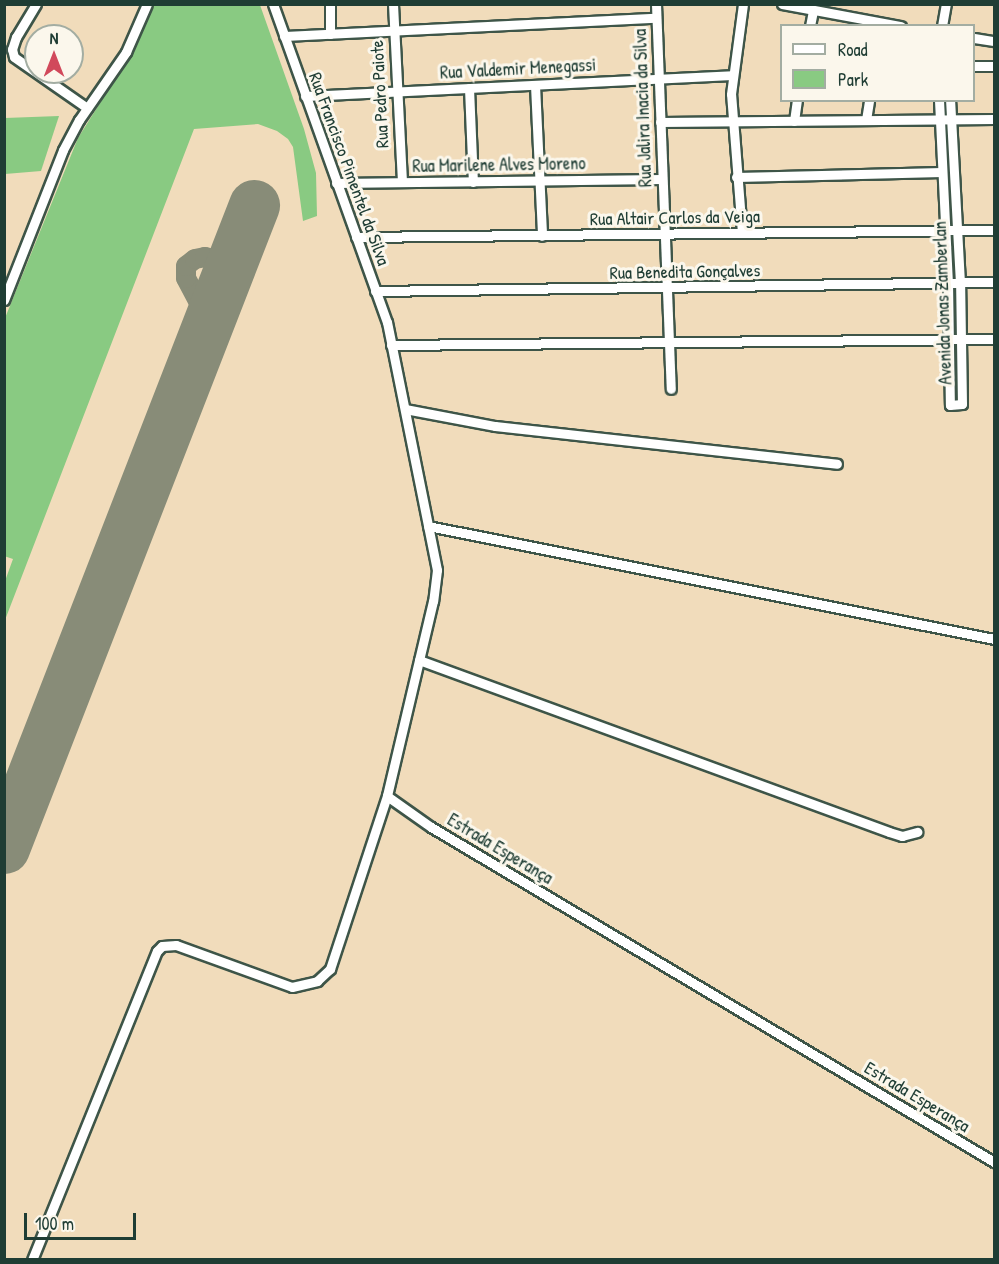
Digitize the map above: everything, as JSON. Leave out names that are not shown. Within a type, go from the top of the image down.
[{"type":"street","points":[[36,4],[16,37],[12,48],[14,57],[87,108]]},
{"type":"street","points":[[4,300],[63,150],[87,108],[126,52],[147,4]]},
{"type":"street","name":"Rua Francisco Pimentel da Silva","points":[[273,4],[375,291],[391,345]]},
{"type":"street","points":[[330,4],[330,34]]},
{"type":"street","name":"Rua Pedro Paiote","points":[[393,4],[392,32],[402,182]]},
{"type":"street","name":"Rua Jalira Inacia da Silva","points":[[656,4],[670,389]]},
{"type":"street","points":[[742,233],[732,121],[732,75],[743,4]]},
{"type":"street","points":[[782,4],[813,10],[826,8],[881,24]]},
{"type":"street","points":[[942,24],[946,4]]},
{"type":"street","points":[[810,24],[813,10]]},
{"type":"street","points":[[284,36],[656,18]]},
{"type":"street","points":[[975,38],[994,41]]},
{"type":"street","points":[[975,66],[994,66]]},
{"type":"street","name":"Rua Valdemir Menegassi","points":[[305,96],[732,75]]},
{"type":"street","points":[[535,85],[542,236]]},
{"type":"street","points":[[469,88],[473,182]]},
{"type":"street","points":[[794,121],[797,102]]},
{"type":"street","points":[[866,120],[869,102]]},
{"type":"street","name":"Avenida Jonas Zamberlan","points":[[939,102],[948,284],[950,405],[962,404],[960,283],[950,102]]},
{"type":"street","points":[[660,122],[994,119]]},
{"type":"street","points":[[736,177],[942,172]]},
{"type":"street","name":"Rua Marilene Alves Moreno","points":[[336,183],[662,179]]},
{"type":"street","name":"Rua Altair Carlos da Veiga","points":[[356,237],[994,230]]},
{"type":"street","name":"Rua Benedita Gonçalves","points":[[375,291],[994,282]]},
{"type":"street","points":[[32,1260],[157,951],[162,946],[176,945],[292,987],[317,981],[330,969],[387,796],[433,601],[437,570],[391,345],[994,339]]},
{"type":"street","points":[[405,409],[495,426],[837,464]]},
{"type":"street","points":[[428,526],[994,639]]},
{"type":"street","points":[[419,660],[889,832],[902,836],[917,832]]},
{"type":"street","name":"Estrada Esperança","points":[[387,796],[432,827],[994,1162]]},
{"type":"green space","points":[[154,5],[260,5],[304,129],[316,173],[317,216],[303,221],[293,147],[288,139],[277,131],[258,124],[194,129],[5,620],[5,581],[13,559],[4,556],[5,318],[78,138],[134,49]]},
{"type":"green space","points":[[59,116],[41,171],[5,174],[5,118]]},
{"type":"taxiway","points":[[206,328],[206,316],[186,278],[186,266],[195,259],[205,257],[231,264]]},
{"type":"taxiway","points":[[4,815],[19,811]]},
{"type":"taxiway","points":[[4,833],[7,841]]},
{"type":"runway","points":[[4,848],[254,205]]}]
